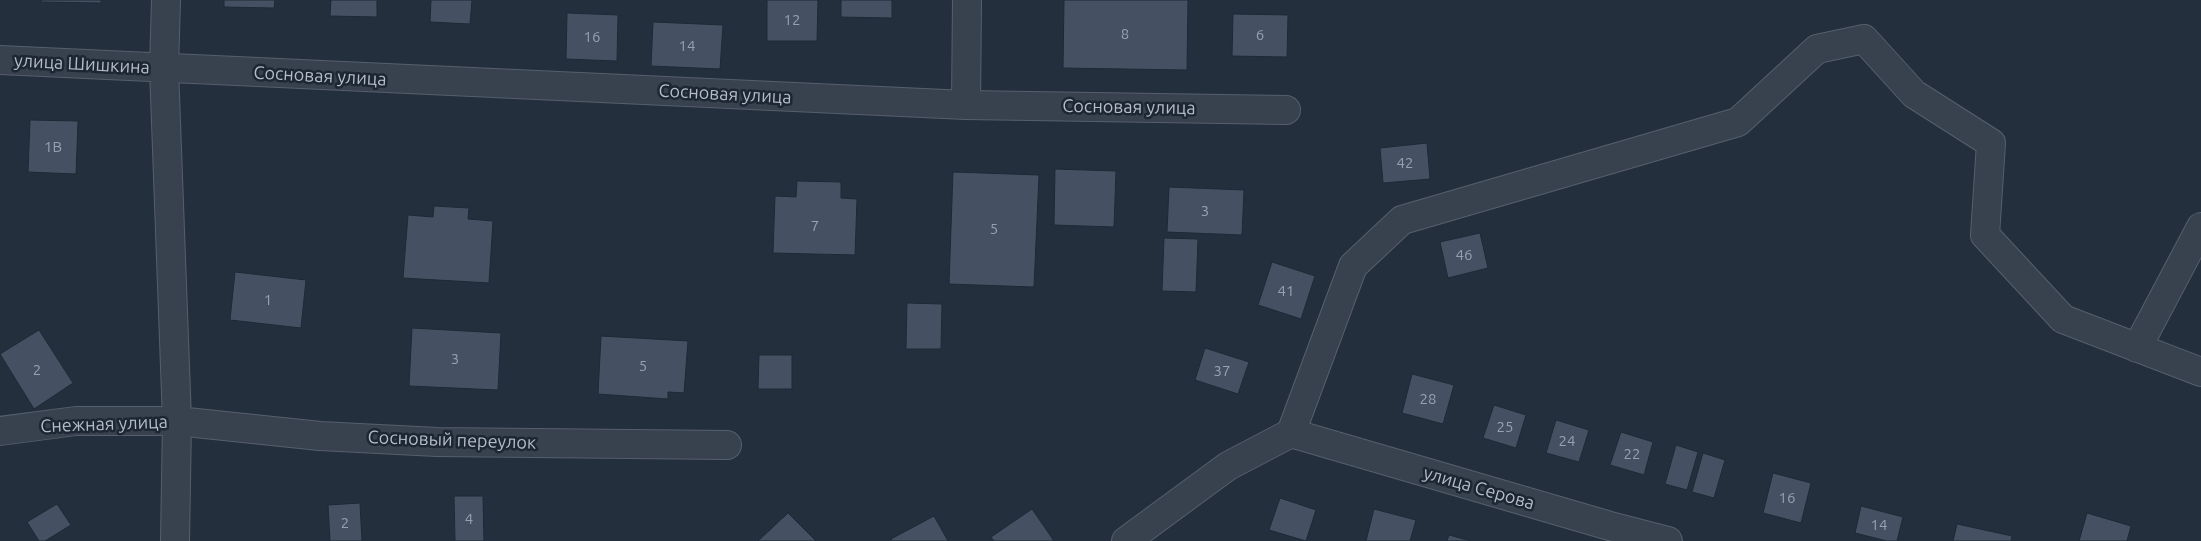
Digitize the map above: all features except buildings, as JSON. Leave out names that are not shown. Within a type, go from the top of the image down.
[{"type":"street","points":[[166,0],[164,68],[177,421],[175,541]]},
{"type":"street","points":[[966,105],[967,0]]},
{"type":"street","points":[[1126,541],[1228,466],[1291,433],[1353,266],[1402,220],[1738,122],[1817,49],[1864,39],[1914,94],[1991,143],[1985,235],[2064,319],[2201,372]]},
{"type":"street","name":"улица Шишкина","points":[[0,60],[164,68]]},
{"type":"street","name":"Сосновая улица","points":[[164,68],[966,105],[1286,110]]},
{"type":"street","points":[[2137,348],[2201,227]]},
{"type":"street","name":"Снежная улица","points":[[0,431],[76,421],[177,421]]},
{"type":"street","name":"Сосновый переулок","points":[[177,421],[320,436],[437,442],[727,445]]},
{"type":"street","name":"улица Серова","points":[[1291,433],[1610,526],[1668,541]]}]
